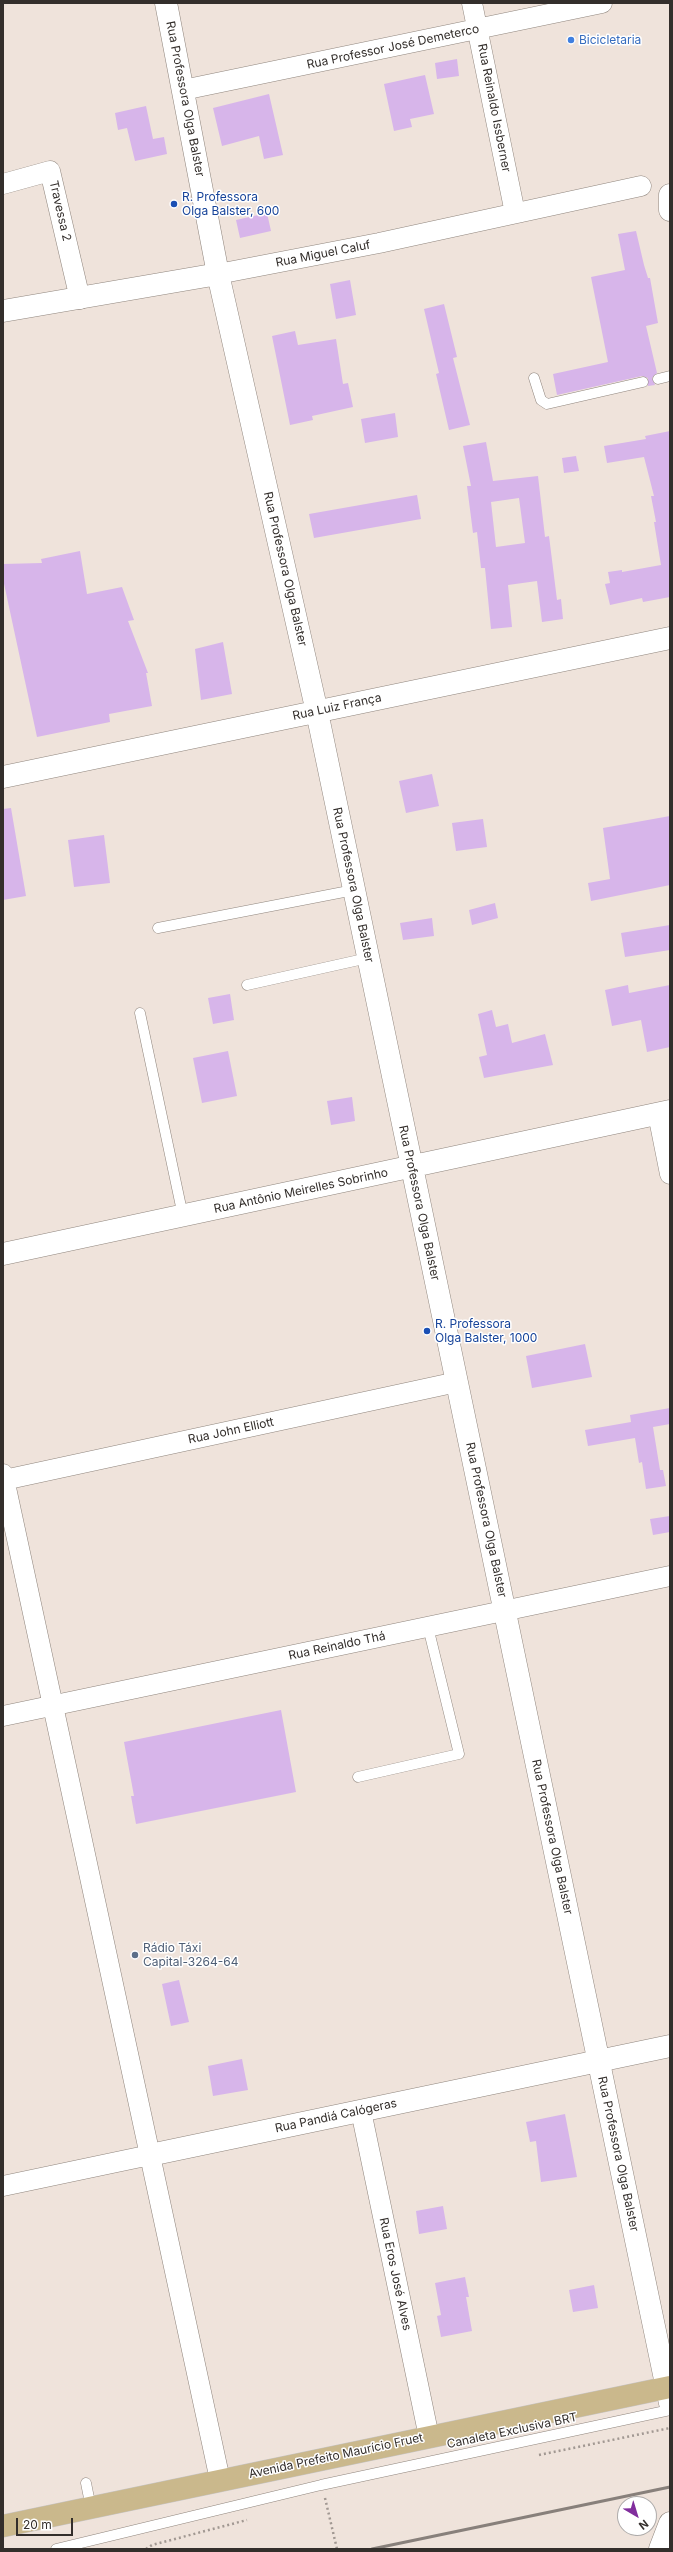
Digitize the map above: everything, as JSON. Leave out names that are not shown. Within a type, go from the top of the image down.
[{"type":"main road","name":"Rua Professora Olga Balster","points":[[166,3],[218,274],[317,712],[598,2061],[669,2392]]},
{"type":"main road","points":[[670,195],[670,210]]},
{"type":"main road","name":"Rua Miguel Caluf","points":[[3,311],[80,299],[218,274]]},
{"type":"main road","name":"Rua Luiz França","points":[[3,777],[670,638]]},
{"type":"main road","name":"Rua Antônio Meirelles Sobrinho","points":[[3,1254],[664,1113]]},
{"type":"main road","name":"Rua Pandiá Calógeras","points":[[150,2155],[670,2046]]},
{"type":"main road","name":"Avenida Prefeito Maurício Fruet","points":[[3,2526],[429,2437],[669,2392]]},
{"type":"main road","points":[[660,2549],[670,2523]]},
{"type":"street","name":"Rua Reinaldo Issberner","points":[[472,3],[515,213]]},
{"type":"street","name":"Rua Professor José Demeterco","points":[[183,90],[602,3]]},
{"type":"street","name":"Travessa 2","points":[[3,184],[50,171],[80,299]]},
{"type":"street","name":"Rua Miguel Caluf","points":[[218,274],[379,244],[641,186]]},
{"type":"street","points":[[664,1113],[670,1174]]},
{"type":"street","name":"Rua John Elliott","points":[[4,1477],[457,1382]]},
{"type":"street","points":[[4,1477],[220,2480]]},
{"type":"street","name":"Rua Reinaldo Thá","points":[[3,1716],[670,1576]]},
{"type":"street","name":"Rua Eros José Alves","points":[[361,2111],[429,2437]]},
{"type":"street","name":"Rua Pandiá Calógeras","points":[[3,2186],[150,2155]]},
{"type":"lane","points":[[658,379],[670,376]]},
{"type":"lane","points":[[534,378],[541,400],[547,404],[643,382]]},
{"type":"lane","points":[[158,928],[354,890]]},
{"type":"lane","points":[[247,985],[368,958]]},
{"type":"lane","points":[[140,1013],[183,1216]]},
{"type":"lane","points":[[358,1777],[459,1754],[428,1627]]},
{"type":"lane","name":"Canaleta Exclusiva BRT","points":[[56,2549],[321,2485],[670,2410]]},
{"type":"lane","points":[[86,2484],[91,2508]]},
{"type":"path","points":[[532,2456],[670,2428]]},
{"type":"path","points":[[321,2485],[337,2549]]},
{"type":"path","points":[[317,2501],[332,2497]]},
{"type":"path","points":[[146,2549],[152,2545],[250,2519]]},
{"type":"building","points":[[457,59],[459,76],[437,79],[435,63]]},
{"type":"building","points":[[425,75],[434,114],[410,119],[412,127],[394,131],[384,84]]},
{"type":"building","points":[[269,94],[283,155],[264,159],[259,136],[222,146],[213,108]]},
{"type":"building","points":[[146,106],[153,139],[164,137],[167,154],[135,161],[127,128],[118,130],[115,113]]},
{"type":"building","points":[[267,213],[271,231],[240,238],[236,220]]},
{"type":"building","points":[[636,231],[644,265],[648,278],[650,278],[658,323],[646,326],[657,373],[652,378],[655,385],[648,386],[648,378],[642,376],[557,395],[553,374],[608,362],[591,277],[625,270],[618,234]]},
{"type":"building","points":[[350,280],[356,315],[336,319],[330,284]]},
{"type":"building","points":[[444,304],[457,357],[453,358],[470,425],[449,430],[436,374],[439,373],[424,309]]},
{"type":"building","points":[[295,331],[298,345],[336,339],[343,384],[348,383],[353,407],[312,416],[313,420],[290,425],[272,336]]},
{"type":"building","points":[[395,413],[398,437],[365,443],[361,419]]},
{"type":"building","points":[[670,431],[670,597],[643,602],[642,598],[610,605],[605,584],[610,583],[608,572],[622,570],[622,572],[661,565],[654,522],[656,522],[651,496],[654,496],[644,457],[607,463],[604,446],[646,439],[645,436]]},
{"type":"building","points":[[486,442],[493,481],[538,476],[545,537],[549,536],[557,600],[561,599],[563,619],[542,622],[537,581],[508,585],[512,627],[491,629],[485,568],[481,568],[477,532],[473,533],[467,486],[471,486],[463,446]],"holes":[[[519,498],[525,543],[496,547],[491,502]]]},
{"type":"building","points":[[576,456],[579,471],[564,473],[562,458]]},
{"type":"building","points":[[417,495],[421,519],[314,538],[309,514]]},
{"type":"building","points":[[80,551],[87,594],[122,587],[134,620],[128,621],[148,673],[146,673],[152,706],[109,714],[110,722],[37,737],[3,579],[3,564],[42,563],[41,559]]},
{"type":"building","points":[[223,642],[232,694],[201,700],[195,649]]},
{"type":"building","points":[[432,774],[439,806],[406,813],[399,781]]},
{"type":"building","points":[[11,808],[26,896],[3,900],[3,809]]},
{"type":"building","points":[[670,816],[670,885],[591,901],[588,883],[610,879],[603,828]]},
{"type":"building","points":[[483,819],[487,847],[456,851],[452,823]]},
{"type":"building","points":[[104,835],[110,883],[74,887],[68,840]]},
{"type":"building","points":[[495,903],[498,918],[472,925],[469,910]]},
{"type":"building","points":[[432,918],[434,936],[403,940],[400,923]]},
{"type":"building","points":[[670,925],[670,950],[625,957],[621,933]]},
{"type":"building","points":[[628,985],[629,993],[670,985],[670,1047],[647,1052],[641,1020],[612,1026],[605,990]]},
{"type":"building","points":[[230,994],[234,1020],[213,1024],[208,998]]},
{"type":"building","points":[[492,1010],[496,1027],[508,1024],[512,1043],[545,1034],[553,1065],[484,1078],[479,1057],[487,1055],[478,1014]]},
{"type":"building","points":[[228,1051],[237,1096],[202,1103],[193,1058]]},
{"type":"building","points":[[352,1097],[355,1121],[331,1125],[327,1101]]},
{"type":"building","points":[[585,1344],[592,1377],[532,1388],[526,1356]]},
{"type":"building","points":[[670,1408],[670,1424],[653,1427],[660,1470],[663,1470],[666,1486],[646,1489],[642,1462],[639,1463],[635,1438],[588,1446],[585,1430],[631,1422],[630,1415]]},
{"type":"building","points":[[670,1516],[670,1532],[653,1535],[650,1519]]},
{"type":"building","points":[[281,1710],[296,1792],[136,1824],[131,1796],[134,1796],[124,1742]]},
{"type":"building","points":[[179,1980],[189,2022],[171,2026],[162,1984]]},
{"type":"building","points":[[242,2059],[248,2090],[213,2096],[208,2066]]},
{"type":"building","points":[[565,2114],[577,2177],[541,2182],[536,2141],[530,2142],[526,2122]]},
{"type":"building","points":[[443,2206],[447,2229],[419,2234],[416,2211]]},
{"type":"building","points":[[465,2277],[469,2297],[466,2297],[472,2331],[441,2337],[437,2316],[441,2315],[435,2283]]},
{"type":"building","points":[[594,2285],[598,2308],[573,2312],[569,2290]]},
{"type":"railway","points":[[372,2549],[670,2487]]},
{"type":"place","name":"Bicicletaria","points":[[571,40]]},
{"type":"place","name":"R. Professora Olga Balster, 600","points":[[174,204]]},
{"type":"place","name":"R. Professora Olga Balster, 1000","points":[[427,1331]]},
{"type":"place","name":"Rádio Táxi Capital-3264-64","points":[[135,1955]]}]
